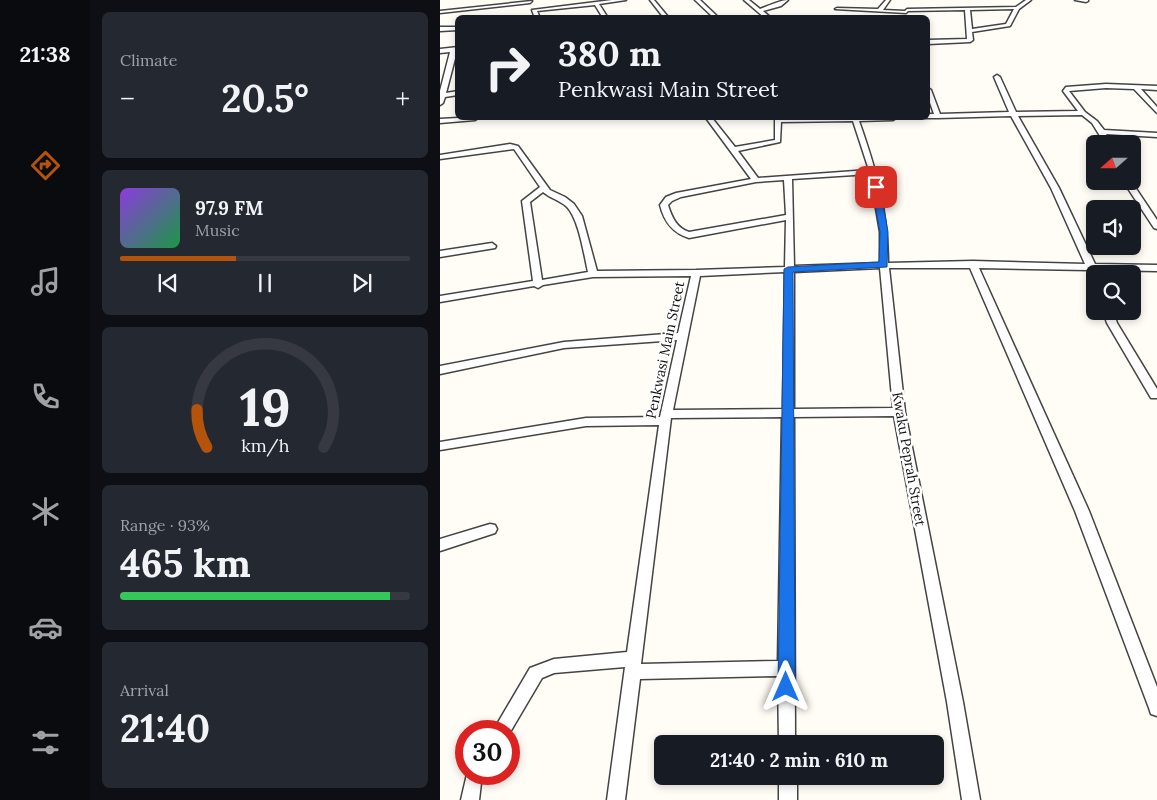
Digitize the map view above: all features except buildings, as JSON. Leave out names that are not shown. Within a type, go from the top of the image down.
[{"type":"street","points":[[482,0],[487,7]]},
{"type":"street","points":[[534,10],[624,0]]},
{"type":"street","points":[[652,0],[664,15]]},
{"type":"street","points":[[697,0],[714,15]]},
{"type":"street","points":[[746,0],[766,15]]},
{"type":"street","points":[[761,10],[779,5],[786,0]]},
{"type":"street","points":[[880,10],[888,0]]},
{"type":"street","points":[[976,9],[981,0]]},
{"type":"street","points":[[970,31],[1006,26],[1017,8],[1029,0]]},
{"type":"street","points":[[1076,0],[1086,1]]},
{"type":"street","points":[[440,12],[530,1],[536,15]]},
{"type":"street","points":[[596,3],[604,15]]},
{"type":"street","points":[[838,15],[839,7],[880,10],[1017,8]]},
{"type":"street","points":[[904,15],[908,9]]},
{"type":"street","points":[[930,42],[968,41],[970,31],[967,9]]},
{"type":"street","points":[[440,29],[455,28]]},
{"type":"street","points":[[440,51],[455,49]]},
{"type":"street","points":[[440,103],[443,75],[455,49]]},
{"type":"street","points":[[997,78],[1013,114],[1055,188],[1090,265]]},
{"type":"street","points":[[1145,87],[1157,80]]},
{"type":"street","points":[[1136,87],[1157,111]]},
{"type":"street","points":[[1105,135],[1095,122],[1083,113],[1066,89],[1157,88]]},
{"type":"street","points":[[442,95],[455,93]]},
{"type":"street","points":[[930,98],[938,116]]},
{"type":"street","points":[[930,116],[1083,113]]},
{"type":"street","points":[[440,121],[455,120]]},
{"type":"street","points":[[710,120],[756,180]]},
{"type":"street","points":[[733,150],[778,141],[778,120]]},
{"type":"street","name":"Kwaku Peprah Street","points":[[857,120],[874,172],[884,232],[884,265],[899,412],[955,702],[971,800]]},
{"type":"street","points":[[1104,132],[1157,134]]},
{"type":"street","points":[[440,157],[513,146],[544,188],[571,206],[578,216],[594,274]]},
{"type":"street","points":[[790,217],[689,234],[678,231],[666,213],[664,205],[669,199],[679,195],[756,180],[874,172]]},
{"type":"street","points":[[787,735],[788,269],[790,217],[788,177]]},
{"type":"street","points":[[538,285],[526,201],[544,188]]},
{"type":"street","points":[[1133,190],[1157,226]]},
{"type":"street","points":[[440,254],[492,246]]},
{"type":"street","points":[[973,264],[1082,511],[1157,708]]},
{"type":"street","name":"Penkwasi Main Street","points":[[616,800],[666,417],[696,273],[884,265],[973,264],[1086,271]]},
{"type":"street","name":"Penkwasi Main Street","points":[[1141,269],[1157,268]]},
{"type":"street","points":[[440,300],[538,285],[594,274],[696,273]]},
{"type":"street","points":[[1111,320],[1155,395]]},
{"type":"street","points":[[440,370],[564,345],[683,336]]},
{"type":"street","points":[[440,446],[586,422],[788,412],[899,412]]},
{"type":"street","points":[[440,545],[490,529]]},
{"type":"street","points":[[508,720],[536,673],[554,666],[786,668]]},
{"type":"street","points":[[470,800],[472,785]]},
{"type":"street","points":[[788,785],[788,800]]},
{"type":"route","points":[[786,687],[788,269],[884,265],[884,232],[876,187]]}]
